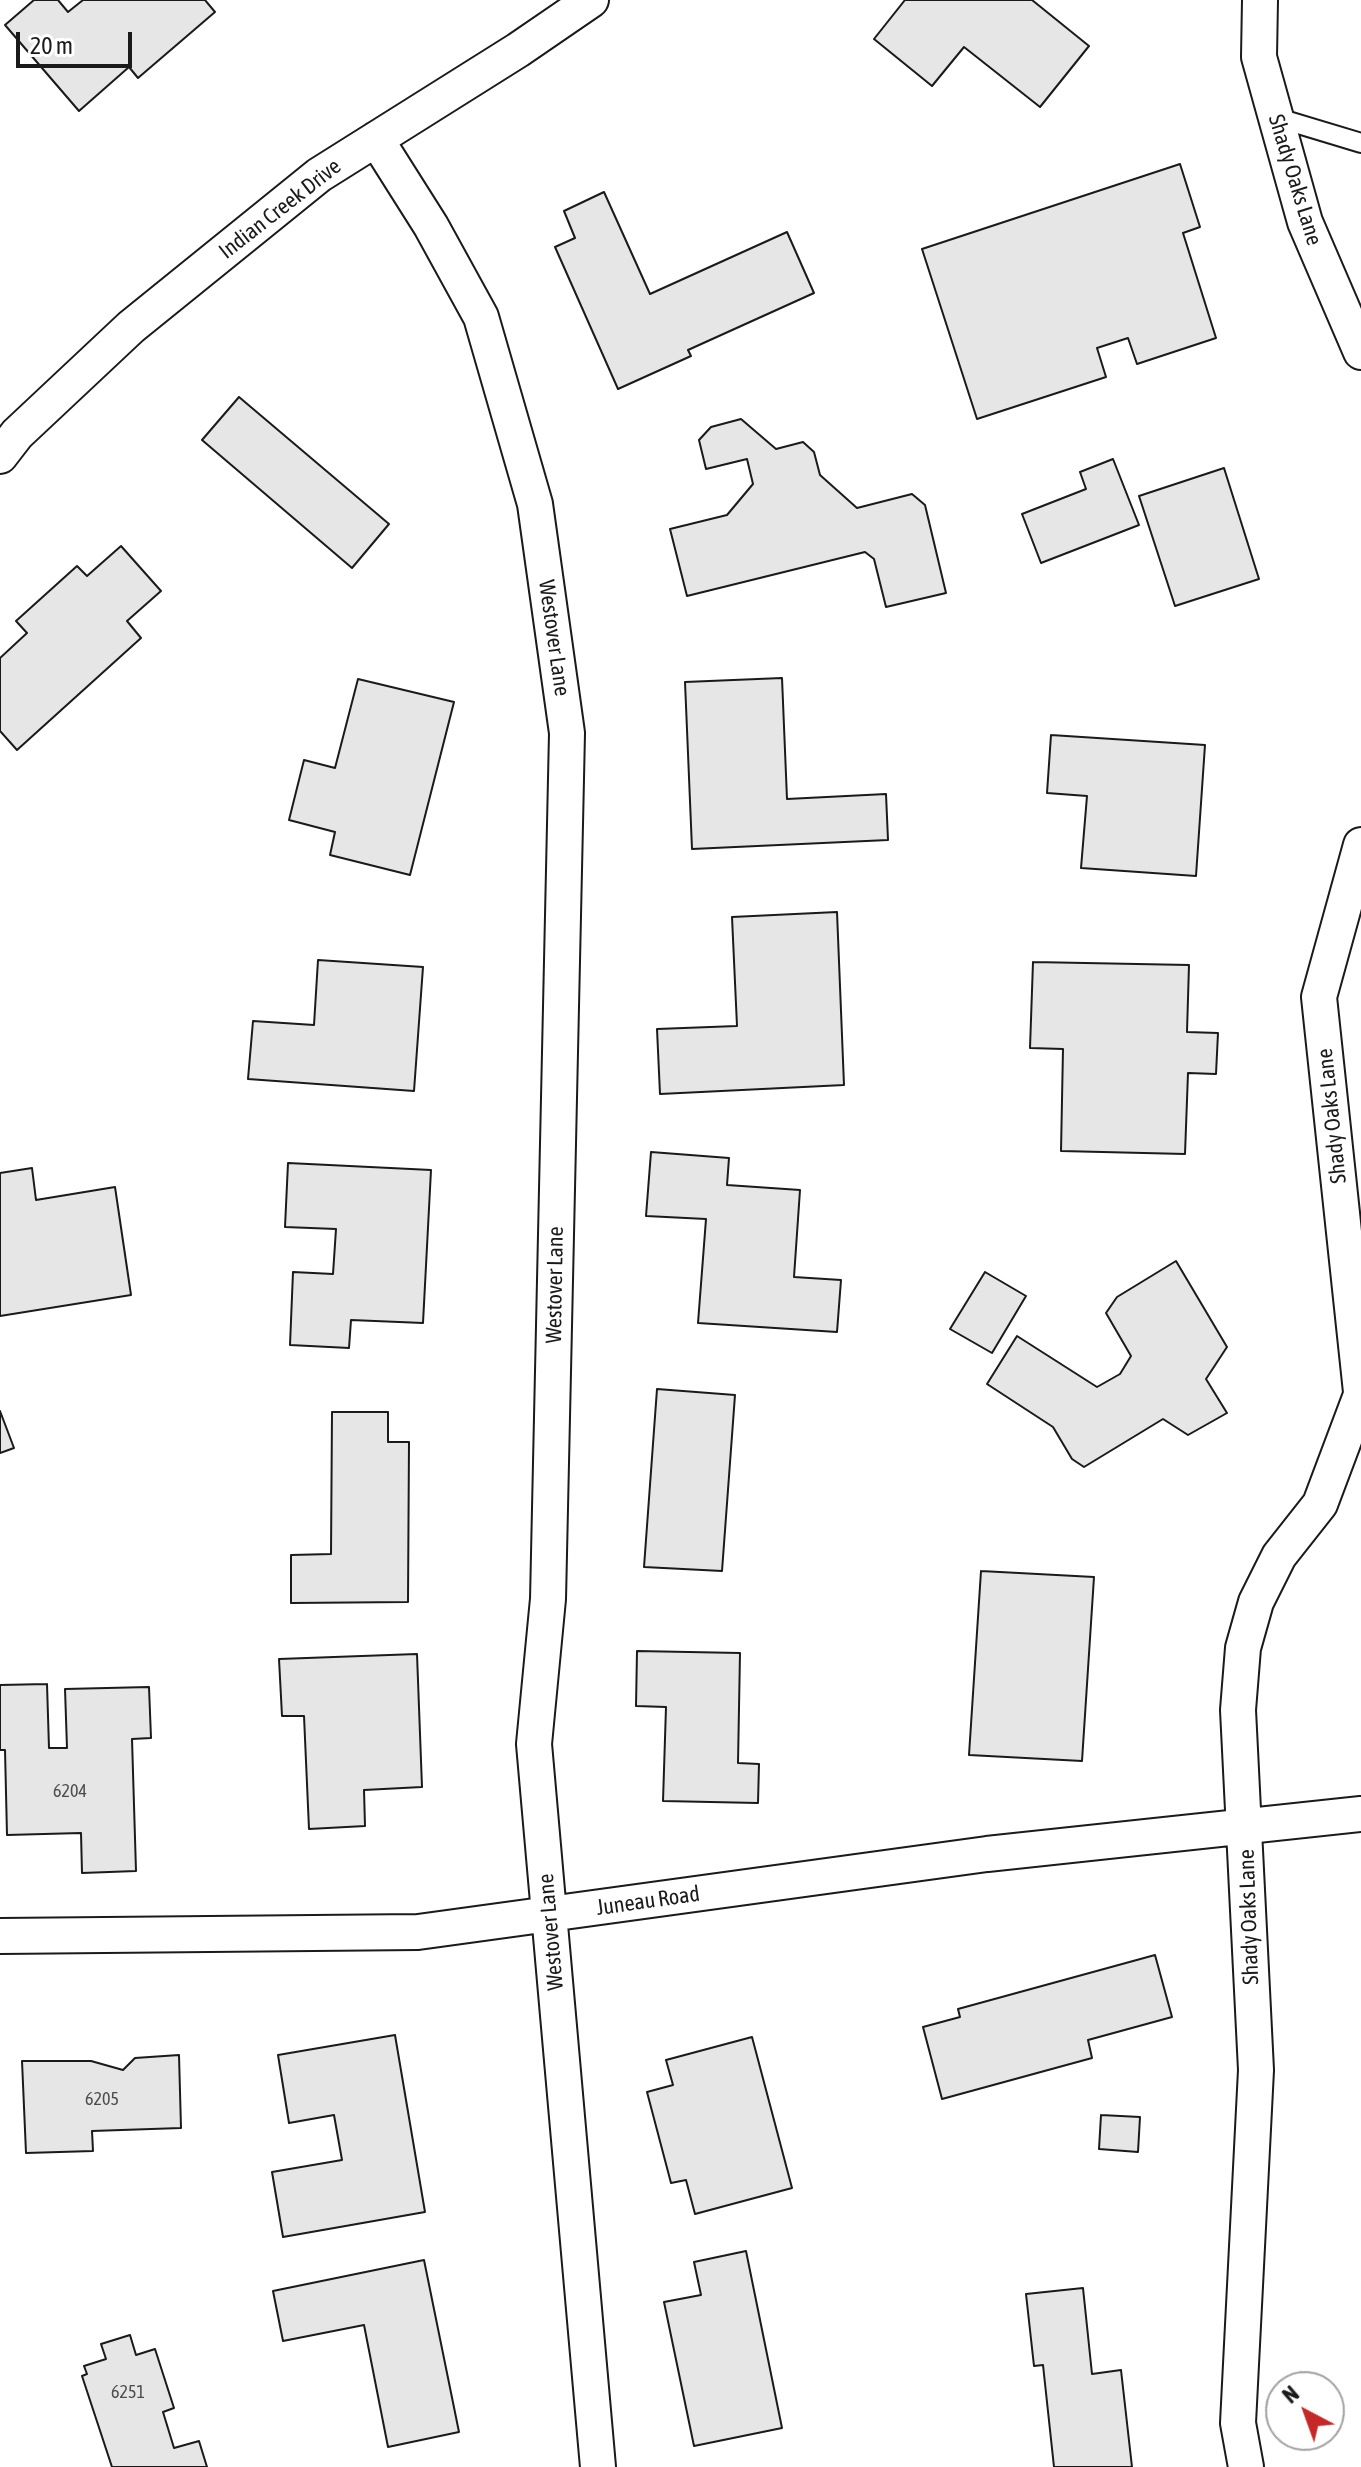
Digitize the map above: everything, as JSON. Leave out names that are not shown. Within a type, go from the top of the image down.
[{"type":"street","name":"Indian Creek Drive","points":[[0,456],[17,434],[131,327],[319,175],[518,50],[591,0]]},
{"type":"street","name":"Shady Oaks Lane","points":[[1260,0],[1259,57],[1305,222],[1361,352]]},
{"type":"street","name":"Westover Lane","points":[[376,139],[431,226],[481,317],[535,504],[567,733],[548,1599],[534,1744],[598,2467]]},
{"type":"street","name":"Shady Oaks Lane","points":[[1246,2467],[1238,2423],[1256,2070],[1238,1710],[1243,1648],[1256,1602],[1279,1556],[1320,1504],[1361,1394],[1319,997],[1361,845]]},
{"type":"street","name":"Juneau Road","points":[[0,1936],[418,1932],[987,1854],[1361,1814]]},
{"type":"lane","points":[[1275,117],[1361,143]]},
{"type":"building","points":[[34,0],[58,0],[68,12],[83,0],[205,0],[215,12],[138,78],[129,67],[79,111],[5,25]]},
{"type":"building","points":[[905,0],[1032,0],[1089,46],[1040,107],[964,47],[932,86],[874,39]]},
{"type":"building","points":[[1180,164],[1200,227],[1183,233],[1216,338],[1137,364],[1128,338],[1097,348],[1106,377],[977,419],[922,249]]},
{"type":"building","points":[[604,192],[650,294],[787,232],[814,293],[688,350],[691,356],[618,389],[555,247],[575,238],[564,211]]},
{"type":"building","points":[[239,397],[389,524],[352,568],[202,440]]},
{"type":"building","points":[[741,419],[776,449],[803,442],[814,452],[820,475],[857,508],[912,494],[925,505],[946,593],[886,607],[874,559],[865,552],[687,596],[670,529],[727,515],[753,484],[747,459],[706,469],[699,440],[711,427]]},
{"type":"building","points":[[1113,459],[1139,525],[1041,563],[1022,514],[1086,489],[1080,472]]},
{"type":"building","points":[[1224,468],[1259,579],[1175,606],[1139,496]]},
{"type":"building","points":[[121,546],[161,591],[127,621],[141,638],[17,750],[0,731],[0,658],[27,633],[16,621],[77,566],[87,576]]},
{"type":"building","points":[[782,678],[787,799],[886,794],[888,840],[692,849],[685,682]]},
{"type":"building","points":[[358,679],[454,702],[410,875],[330,855],[335,832],[289,820],[304,760],[335,768]]},
{"type":"building","points":[[1051,735],[1205,745],[1196,876],[1081,868],[1087,796],[1047,793]]},
{"type":"building","points":[[837,912],[844,1085],[660,1094],[657,1029],[737,1026],[732,917]]},
{"type":"building","points":[[318,960],[423,967],[414,1091],[248,1079],[253,1021],[314,1025]]},
{"type":"building","points":[[1033,962],[1189,965],[1187,1032],[1218,1033],[1216,1074],[1188,1073],[1185,1154],[1061,1151],[1063,1049],[1030,1048]]},
{"type":"building","points":[[651,1152],[729,1158],[727,1185],[800,1190],[794,1277],[841,1280],[837,1332],[698,1323],[706,1219],[646,1216]]},
{"type":"building","points":[[288,1163],[431,1170],[423,1323],[351,1320],[349,1348],[290,1345],[293,1272],[333,1274],[336,1229],[285,1227]]},
{"type":"building","points":[[32,1168],[36,1200],[115,1187],[131,1295],[0,1316],[0,1173]]},
{"type":"building","points":[[1176,1261],[1227,1347],[1206,1379],[1227,1413],[1188,1435],[1163,1419],[1084,1467],[1072,1459],[1053,1427],[987,1384],[1017,1336],[1097,1387],[1120,1374],[1131,1356],[1106,1313],[1117,1297]]},
{"type":"building","points":[[985,1272],[1026,1296],[992,1353],[950,1329]]},
{"type":"building","points":[[657,1389],[735,1395],[722,1571],[644,1567]]},
{"type":"building","points":[[0,1411],[14,1448],[0,1453]]},
{"type":"building","points":[[332,1412],[388,1412],[388,1442],[409,1442],[408,1602],[291,1603],[291,1555],[331,1554]]},
{"type":"building","points":[[981,1571],[1094,1577],[1082,1761],[969,1755]]},
{"type":"building","points":[[637,1651],[740,1653],[738,1763],[759,1764],[758,1803],[663,1801],[666,1707],[636,1706]]},
{"type":"building","points":[[417,1654],[422,1787],[364,1790],[365,1826],[309,1829],[304,1716],[282,1716],[279,1659]]},
{"type":"building","points":[[47,1684],[49,1748],[67,1748],[65,1689],[149,1687],[151,1738],[132,1739],[136,1871],[82,1873],[81,1833],[7,1835],[5,1750],[0,1750],[0,1685]]},
{"type":"building","points":[[1155,1955],[1172,2017],[1088,2040],[1092,2058],[942,2099],[923,2027],[960,2017],[958,2009]]},
{"type":"building","points":[[395,2035],[425,2212],[283,2237],[272,2172],[342,2160],[334,2115],[289,2123],[278,2055]]},
{"type":"building","points":[[752,2037],[792,2188],[695,2214],[686,2180],[671,2183],[647,2092],[673,2085],[666,2060]]},
{"type":"building","points":[[179,2055],[181,2128],[92,2131],[93,2151],[26,2153],[22,2061],[91,2061],[123,2070],[135,2058]]},
{"type":"building","points":[[1101,2115],[1140,2117],[1138,2152],[1099,2149]]},
{"type":"building","points":[[746,2251],[782,2428],[694,2446],[664,2302],[701,2295],[694,2262]]},
{"type":"building","points":[[424,2260],[459,2432],[388,2447],[364,2325],[283,2341],[273,2291]]},
{"type":"building","points":[[1083,2288],[1092,2374],[1121,2370],[1132,2467],[1054,2467],[1043,2365],[1034,2366],[1026,2294]]},
{"type":"building","points":[[130,2335],[136,2355],[155,2349],[174,2408],[163,2412],[174,2448],[199,2441],[207,2467],[112,2467],[82,2376],[87,2374],[84,2366],[106,2359],[101,2344]]}]
